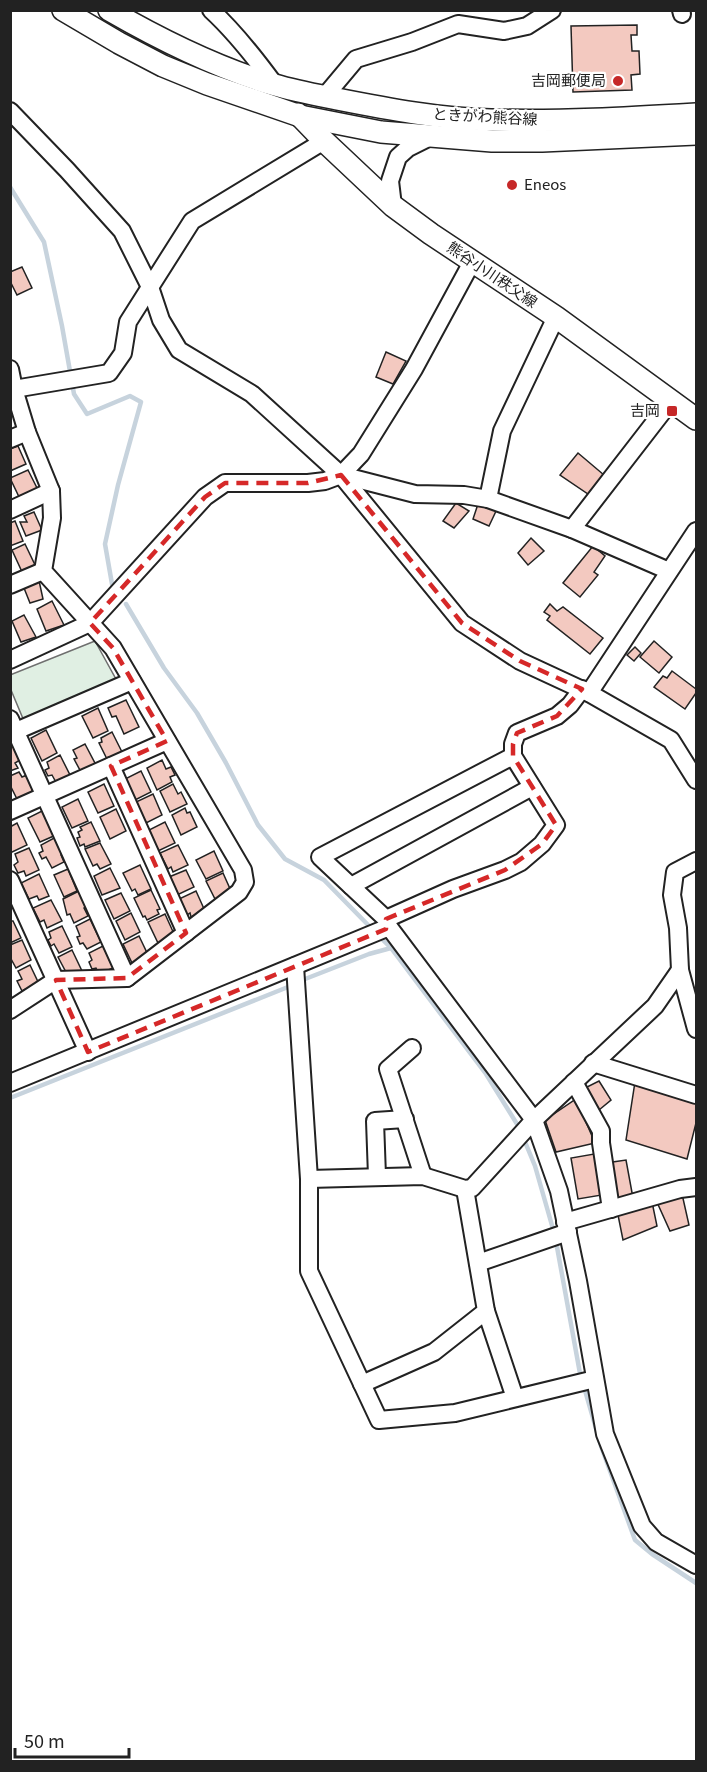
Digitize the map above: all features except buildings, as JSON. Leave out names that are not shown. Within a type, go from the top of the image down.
[{"type":"main road","name":"熊谷小川秩父線","points":[[63,10],[118,43],[163,66],[207,84],[300,116]]},
{"type":"main road","points":[[109,10],[223,67],[275,85]]},
{"type":"main road","name":"熊谷小川秩父線","points":[[275,85],[324,141],[393,206],[472,262],[556,317],[696,418]]},
{"type":"main road","name":"ときがわ熊谷線","points":[[275,85],[385,109],[490,120],[696,114]]},
{"type":"main road","name":"ときがわ熊谷線","points":[[300,116],[381,132],[492,141],[696,134]]},
{"type":"street","points":[[211,10],[243,43],[275,85]]},
{"type":"street","points":[[325,96],[356,59],[412,42],[458,24],[504,31],[527,26],[552,10]]},
{"type":"street","points":[[10,111],[122,231],[150,287],[161,320],[179,350],[252,394],[341,475],[462,623],[520,661],[586,691],[671,740],[696,780]]},
{"type":"street","points":[[393,206],[390,181],[398,157],[408,148],[430,136]]},
{"type":"street","points":[[14,389],[109,373],[123,353],[128,322],[192,221],[324,141]]},
{"type":"street","points":[[10,660],[90,623],[205,497],[225,483],[308,483],[325,481],[341,475],[361,454],[414,369],[472,262]]},
{"type":"street","points":[[488,499],[502,431],[556,317]]},
{"type":"street","points":[[10,369],[27,432],[51,491],[52,518],[43,570]]},
{"type":"street","points":[[572,529],[671,401]]},
{"type":"street","points":[[10,439],[27,432]]},
{"type":"street","points":[[341,475],[415,494],[464,495],[488,499],[572,529],[669,572]]},
{"type":"street","points":[[10,510],[51,491]]},
{"type":"street","points":[[10,1083],[366,937],[453,889],[505,870],[520,862],[542,844],[556,825],[513,756],[513,744],[517,733],[557,716],[586,691],[696,531]]},
{"type":"street","points":[[10,1010],[56,980],[127,978],[239,892],[244,882],[243,870],[113,648],[43,570]]},
{"type":"street","points":[[10,585],[43,570]]},
{"type":"street","points":[[127,978],[13,725],[132,681]]},
{"type":"street","points":[[10,811],[167,741]]},
{"type":"street","points":[[513,756],[320,857],[387,925],[534,1120],[559,1191],[578,1281],[604,1434],[642,1526],[656,1542],[696,1565]]},
{"type":"street","points":[[111,766],[186,933]]},
{"type":"street","points":[[351,886],[532,787]]},
{"type":"street","points":[[696,861],[675,872],[672,895],[678,928],[680,970],[696,1029]]},
{"type":"street","points":[[10,880],[88,1052]]},
{"type":"street","points":[[296,966],[309,1179],[309,1270],[379,1420],[454,1413],[595,1379]]},
{"type":"street","points":[[309,1179],[423,1176],[465,1189],[472,1188],[534,1120],[655,1006],[680,970]]},
{"type":"street","points":[[412,1048],[388,1069],[423,1176]]},
{"type":"street","points":[[593,1063],[696,1095]]},
{"type":"street","points":[[574,1082],[601,1131],[610,1209]]},
{"type":"street","points":[[377,1176],[375,1121],[405,1119]]},
{"type":"street","points":[[478,1263],[610,1209],[680,1189],[696,1187]]},
{"type":"street","points":[[465,1189],[486,1311],[515,1398]]},
{"type":"street","points":[[362,1384],[434,1352],[486,1311]]},
{"type":"highlighted area","points":[[341,475],[462,623],[520,661],[582,689],[557,716],[517,733],[513,744],[513,756],[556,825],[542,844],[505,870],[386,919],[386,929],[88,1052],[56,980],[127,978],[186,933],[111,766],[167,741],[113,648],[90,623],[205,497],[225,483],[308,483]]},
{"type":"green space","points":[[95,641],[117,681],[24,721],[11,690],[10,675]]},
{"type":"waterway","points":[[10,187],[44,242],[74,394],[87,414],[130,396],[141,402],[118,485],[105,544],[112,584]]},
{"type":"waterway","points":[[126,604],[164,668],[197,713],[258,825],[285,859],[324,880],[372,929]]},
{"type":"waterway","points":[[378,935],[391,948],[486,1074],[520,1129]]},
{"type":"waterway","points":[[300,981],[369,954],[391,948]]},
{"type":"waterway","points":[[10,1098],[293,985]]},
{"type":"waterway","points":[[523,1137],[535,1166],[555,1236],[581,1379]]},
{"type":"waterway","points":[[584,1387],[601,1446],[635,1540],[696,1583]]},
{"type":"place","name":"吉岡郵便局","points":[[618,81]]},
{"type":"place","name":"Eneos","points":[[512,185]]},
{"type":"place","name":"吉岡","points":[[672,411]]}]
